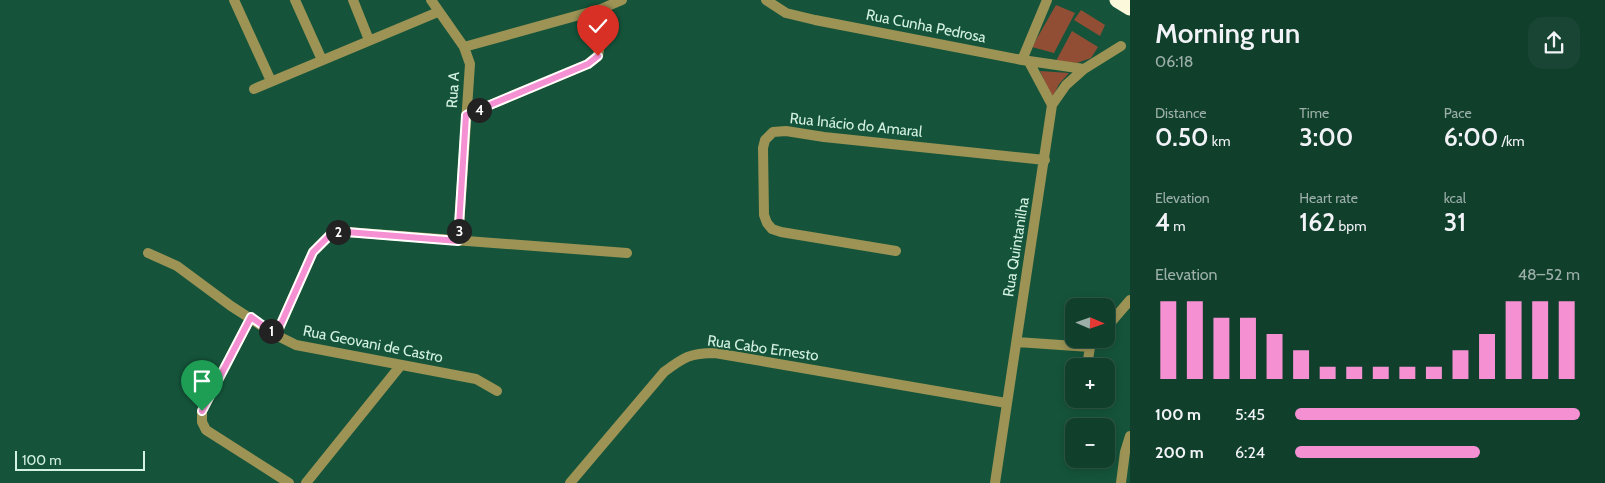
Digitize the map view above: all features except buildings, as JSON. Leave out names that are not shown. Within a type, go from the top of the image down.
[{"type":"highway","points":[[1117,0],[1130,8]]},
{"type":"street","points":[[234,0],[271,81]]},
{"type":"street","points":[[295,0],[322,60]]},
{"type":"street","points":[[353,0],[370,40]]},
{"type":"street","points":[[431,0],[464,47],[601,8],[622,0]]},
{"type":"street","name":"Rua Cunha Pedrosa","points":[[766,0],[786,13],[815,20],[1025,61],[1084,69]]},
{"type":"street","points":[[1046,1],[1025,61],[1052,105]]},
{"type":"street","points":[[466,115],[588,64],[598,56],[601,8]]},
{"type":"street","points":[[254,89],[438,12]]},
{"type":"street","name":"Rua Quintanilha","points":[[995,483],[1052,105],[1066,85],[1084,69],[1121,46]]},
{"type":"street","name":"Rua A","points":[[458,241],[470,64],[464,47]]},
{"type":"street","name":"Rua Inácio do Amaral","points":[[896,251],[791,234],[772,229],[764,215],[763,148],[765,140],[773,132],[786,131],[824,137],[1045,160]]},
{"type":"street","points":[[276,335],[313,252],[334,231],[627,253]]},
{"type":"street","name":"Rua Geovani de Castro","points":[[148,253],[177,266],[231,306],[251,317],[276,335],[296,345],[476,380],[497,391]]},
{"type":"street","points":[[1115,318],[1130,300]]},
{"type":"street","points":[[251,317],[202,411],[202,422],[206,430],[288,483]]},
{"type":"street","points":[[1017,342],[1065,343]]},
{"type":"street","name":"Rua Cabo Ernesto","points":[[570,483],[664,372],[681,359],[697,353],[715,353],[1006,403]]},
{"type":"street","points":[[305,483],[401,365]]},
{"type":"street","points":[[1121,483],[1125,452],[1130,436]]},
{"type":"shaded area","points":[[1056,5],[1075,13],[1054,53],[1032,47]]},
{"type":"shaded area","points":[[1081,10],[1105,25],[1100,36],[1074,20]]},
{"type":"shaded area","points":[[1072,31],[1098,47],[1091,58],[1077,63],[1056,61]]},
{"type":"shaded area","points":[[1040,71],[1069,73],[1059,84],[1052,98]]},
{"type":"route","points":[[202,411],[251,317],[276,335],[313,252],[334,231],[458,241],[466,115],[588,64],[598,56]]}]
